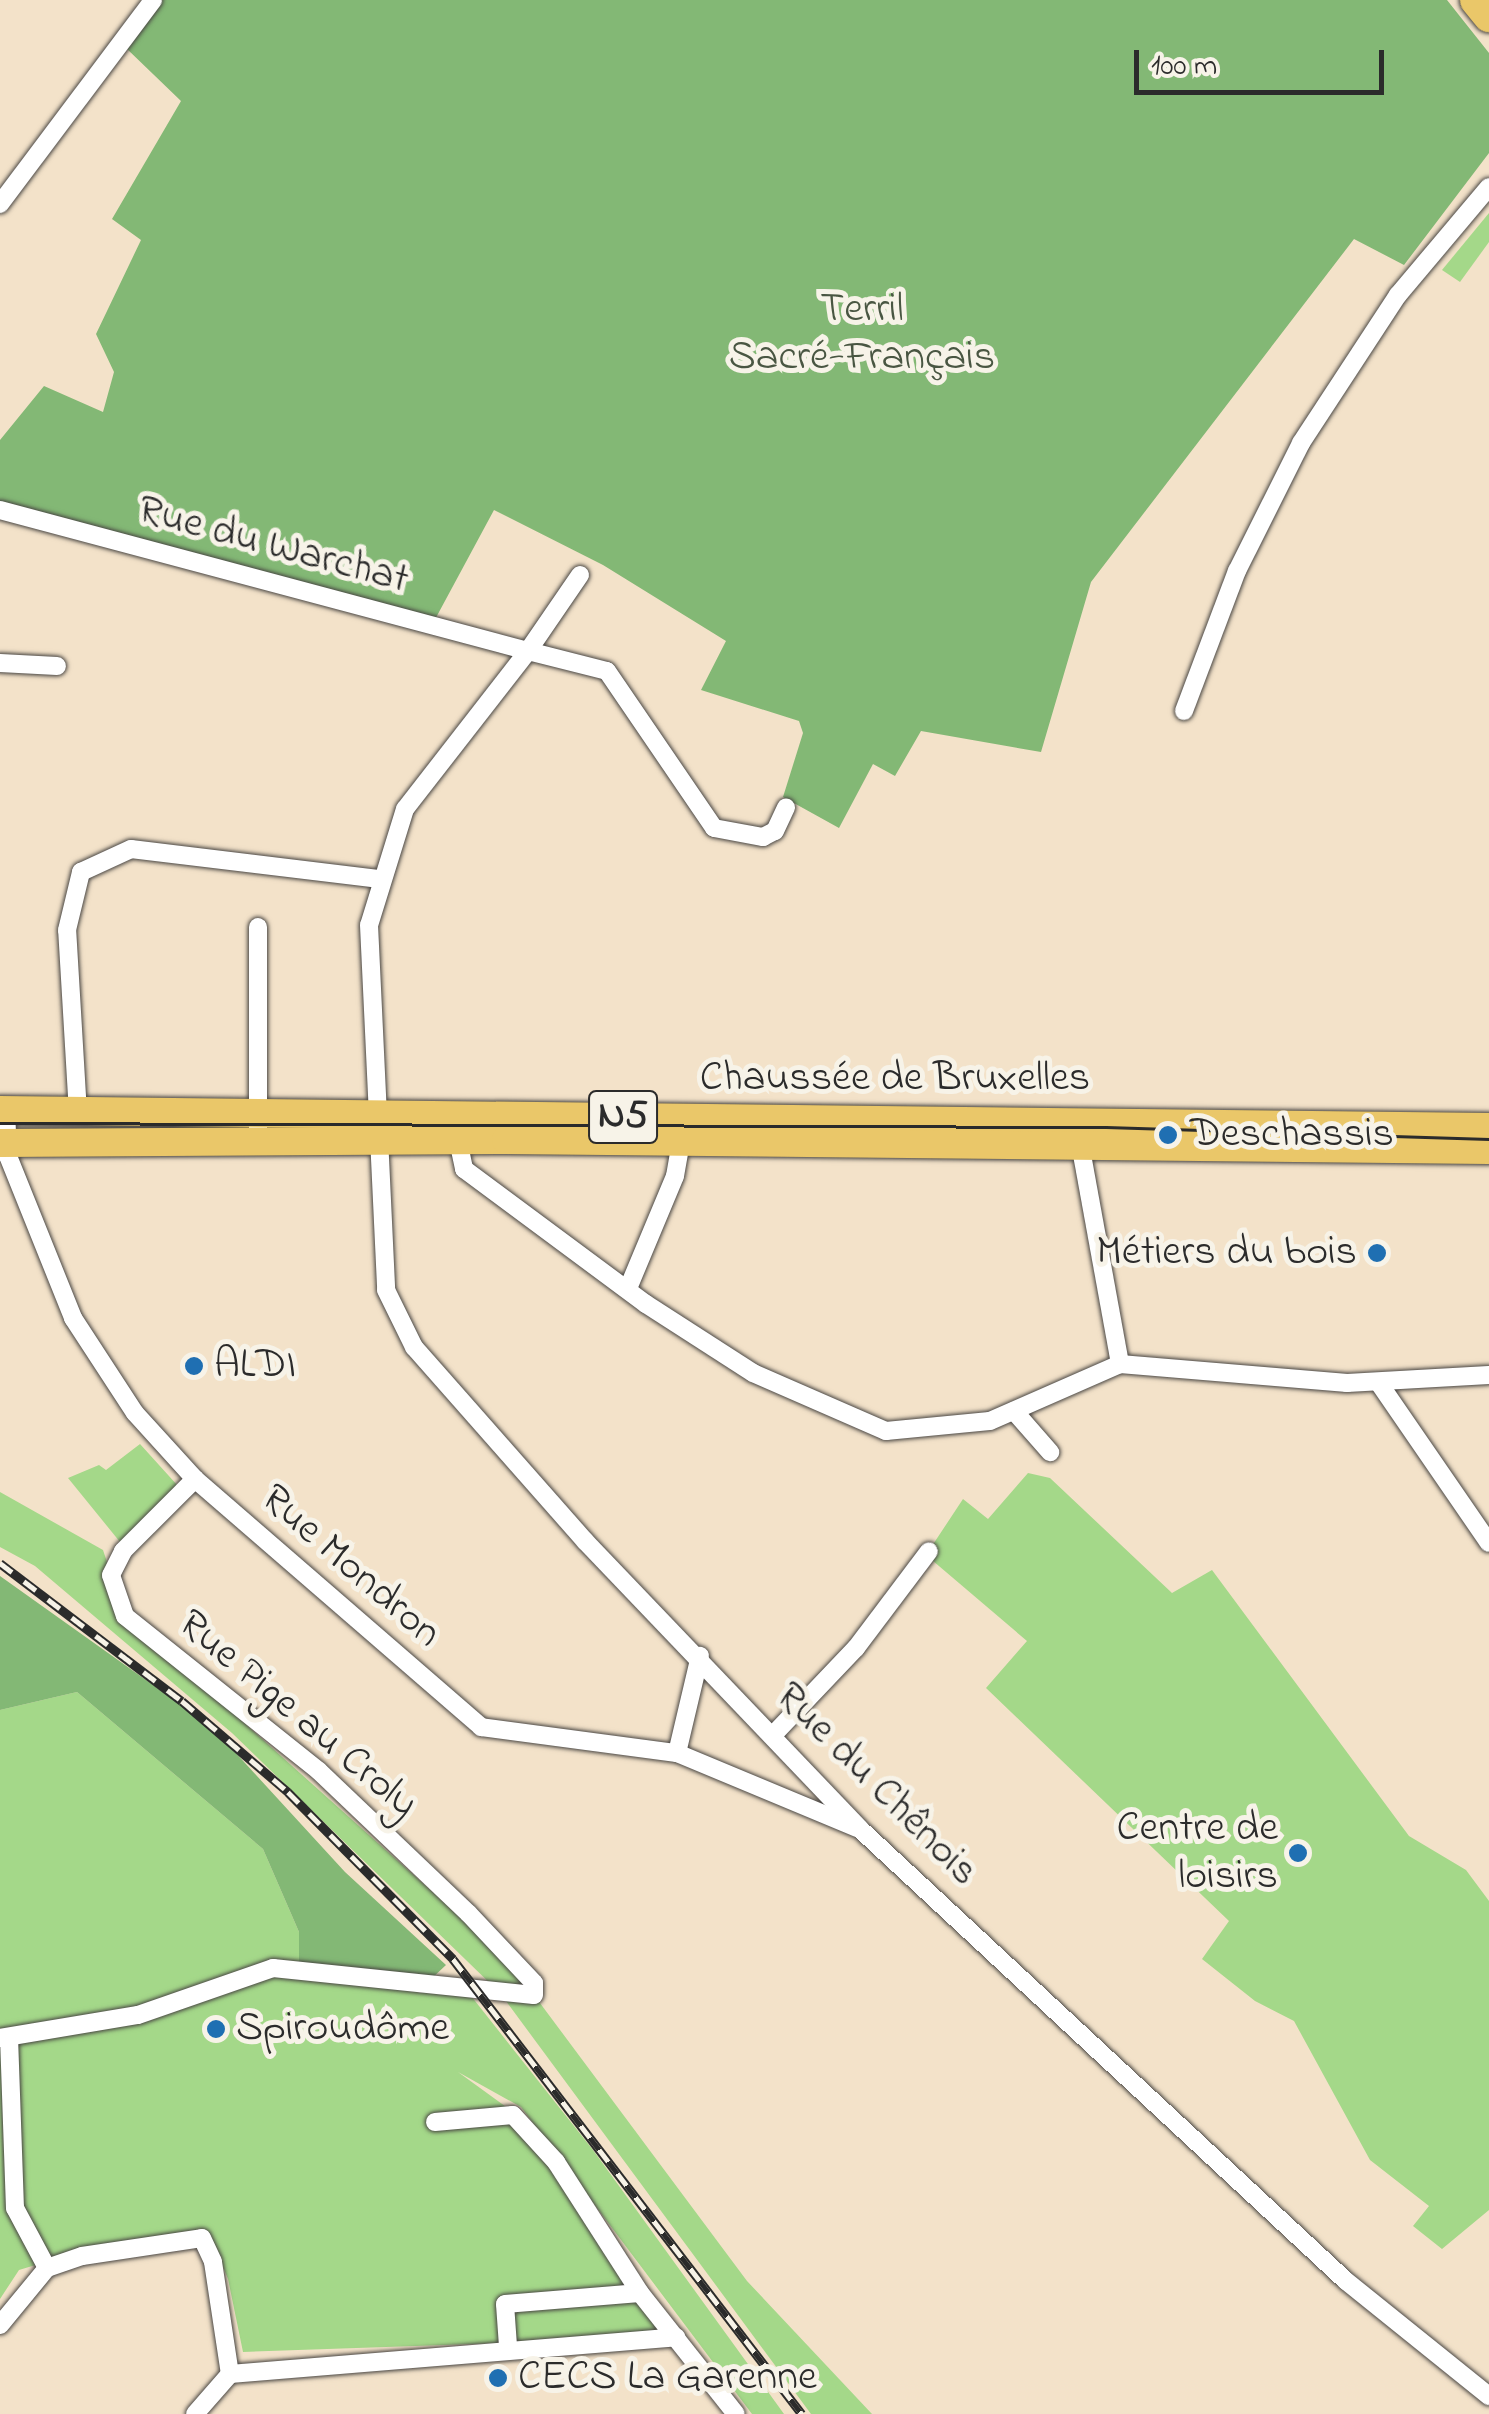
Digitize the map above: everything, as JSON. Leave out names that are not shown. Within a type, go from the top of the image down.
[{"type":"highway","points":[[1476,0],[1489,16]]},
{"type":"main road","name":"Chaussée de Bruxelles","points":[[3,1110],[258,1129]]},
{"type":"main road","name":"Chaussée de Bruxelles","points":[[2,1143],[258,1129],[1076,1118],[1489,1127]]},
{"type":"main road","name":"Chaussée de Bruxelles","points":[[456,1128],[681,1142],[1489,1150]]},
{"type":"street","points":[[0,204],[8,179],[152,0]]},
{"type":"street","points":[[1184,711],[1237,571],[1300,444],[1398,295],[1489,187]]},
{"type":"street","name":"Rue du Warchat","points":[[0,510],[607,671],[714,828],[763,837],[775,831],[786,807]]},
{"type":"street","points":[[377,1128],[369,925],[380,879],[405,809],[528,651],[580,575]]},
{"type":"street","points":[[0,662],[58,666]]},
{"type":"street","points":[[78,1113],[69,900],[80,872],[131,850],[380,879]]},
{"type":"street","points":[[258,927],[258,1129]]},
{"type":"street","name":"Rue Mondron","points":[[3,1110],[2,1143],[72,1318],[135,1413],[195,1479],[482,1726],[676,1752],[860,1829]]},
{"type":"street","points":[[1076,1118],[1120,1364]]},
{"type":"street","name":"Rue du Chênois","points":[[377,1128],[386,1290],[414,1347],[585,1541],[700,1656],[860,1829],[1107,2052],[1346,2281],[1489,2396]]},
{"type":"street","points":[[456,1128],[464,1169],[628,1286],[646,1304],[753,1373],[886,1431],[964,1427],[1014,1411],[1120,1364],[1380,1383],[1489,1375]]},
{"type":"street","points":[[628,1286],[675,1176],[681,1142]]},
{"type":"street","points":[[1380,1383],[1489,1542]]},
{"type":"street","points":[[1014,1411],[1050,1452]]},
{"type":"street","name":"Rue Pige au Croly","points":[[5,2038],[138,2015],[274,1968],[327,1969],[450,1990],[534,1995],[534,1983],[468,1912],[320,1772],[126,1616],[111,1575],[124,1551],[195,1479]]},
{"type":"street","points":[[774,1734],[856,1648],[929,1550]]},
{"type":"street","points":[[676,1752],[700,1656]]},
{"type":"street","points":[[5,2038],[15,2208],[47,2268]]},
{"type":"street","points":[[434,2122],[513,2115],[556,2162],[640,2293],[736,2414]]},
{"type":"street","points":[[0,2325],[47,2268],[82,2256],[202,2238],[213,2262],[230,2374]]},
{"type":"street","points":[[508,2346],[505,2304],[640,2293]]},
{"type":"street","points":[[195,2414],[230,2374],[508,2346],[676,2337]]},
{"type":"green space","name":"Terril Sacré-Français","points":[[157,0],[1447,0],[1489,53],[1489,153],[1404,265],[1354,239],[1091,582],[1041,752],[921,731],[895,776],[873,764],[839,828],[783,797],[803,733],[799,721],[701,690],[726,641],[603,565],[494,510],[432,625],[0,510],[0,440],[44,386],[103,412],[114,372],[96,334],[141,240],[112,219],[181,101],[126,48]]},
{"type":"green space","points":[[1489,213],[1489,242],[1460,282],[1442,270]]},
{"type":"green space","points":[[140,1444],[178,1486],[120,1542],[68,1478],[99,1465],[106,1470]]},
{"type":"green space","name":"Centre de loisirs","points":[[1028,1473],[1050,1478],[1172,1593],[1212,1570],[1409,1836],[1466,1870],[1489,1901],[1489,2210],[1442,2249],[1413,2226],[1429,2206],[1370,2160],[1294,2021],[1255,2001],[1202,1959],[1229,1921],[986,1688],[1027,1641],[926,1555],[963,1499],[988,1519]]},
{"type":"green space","points":[[0,1492],[103,1550],[125,1616],[534,1983],[534,1995],[747,2281],[872,2414],[811,2414],[500,1993],[232,1733],[35,1566],[0,1547]]},
{"type":"green space","points":[[0,1576],[212,1727],[345,1872],[446,1965],[430,1980],[299,1963],[299,1932],[263,1849],[77,1692],[0,1710]]},
{"type":"green space","name":"Spiroudôme","points":[[77,1692],[263,1849],[299,1932],[370,1974],[420,1993],[460,1982],[593,2150],[784,2414],[752,2414],[521,2107],[458,2072],[516,2114],[676,2337],[243,2352],[228,2279],[209,2233],[75,2253],[19,2270],[0,2299],[0,1710]]},
{"type":"tram line","points":[[0,1123],[1106,1127],[1489,1139]]},
{"type":"railway","points":[[0,1563],[182,1701],[288,1792],[453,1959],[802,2414]]},
{"type":"place","name":"Deschassis","points":[[1168,1135]]},
{"type":"place","name":"Métiers du bois","points":[[1377,1253]]},
{"type":"place","name":"ALDI","points":[[194,1366]]},
{"type":"place","name":"Centre de loisirs","points":[[1298,1853]]},
{"type":"place","name":"Spiroudôme","points":[[216,2029]]},
{"type":"place","name":"CECS La Garenne","points":[[498,2378]]}]
